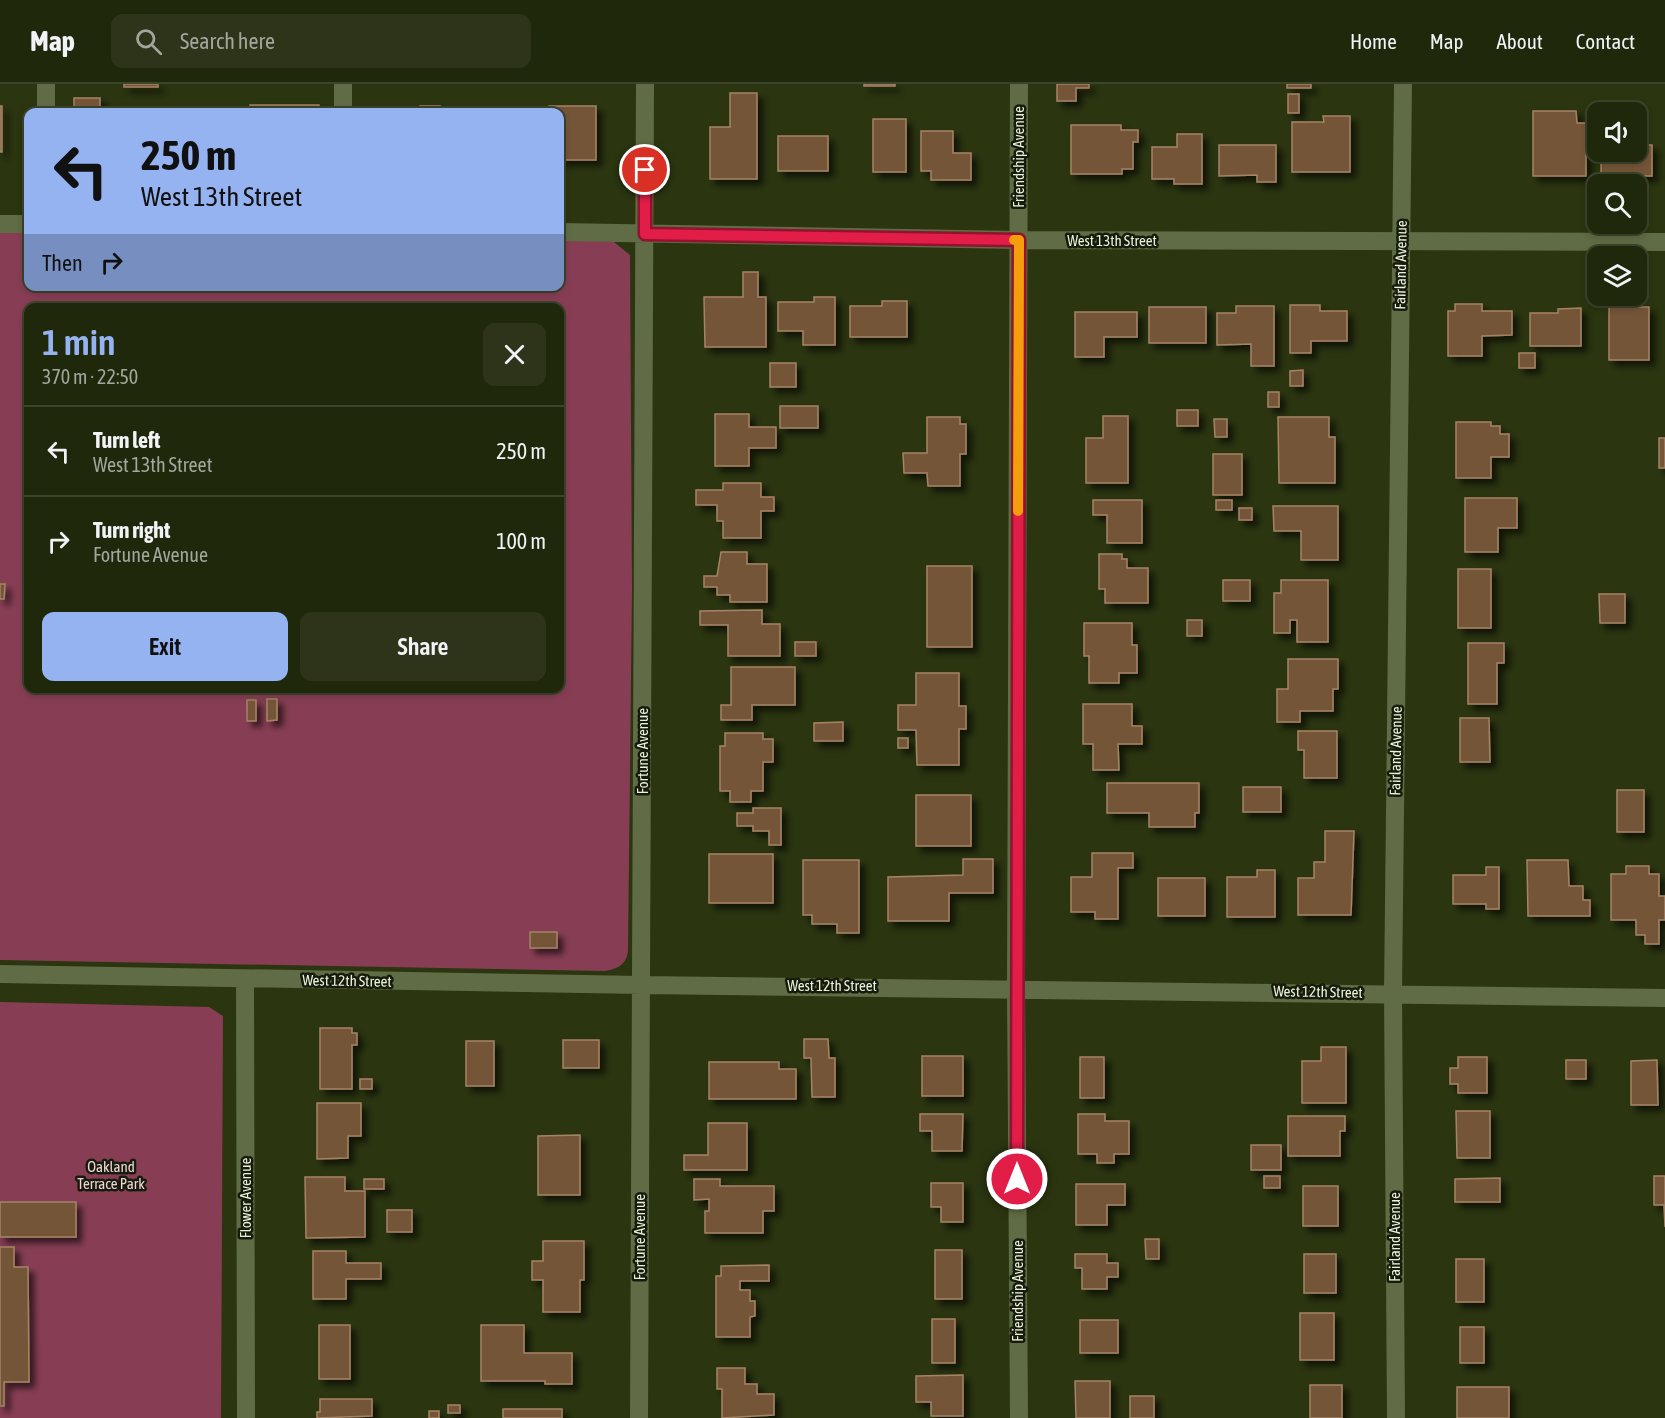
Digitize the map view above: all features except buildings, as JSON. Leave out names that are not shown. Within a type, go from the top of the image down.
[{"type":"street","points":[[46,84],[46,108]]},
{"type":"street","points":[[343,84],[343,108]]},
{"type":"street","name":"Fortune Avenue","points":[[639,1418],[645,84]]},
{"type":"street","name":"Friendship Avenue","points":[[1019,84],[1016,988],[1019,1418]]},
{"type":"street","name":"Fairland Avenue","points":[[1396,1418],[1393,993],[1402,84]]},
{"type":"street","points":[[0,224],[24,224]]},
{"type":"street","name":"West 13th Street","points":[[564,232],[1019,240],[1665,242]]},
{"type":"street","name":"West 12th Street","points":[[0,974],[1665,998]]},
{"type":"street","name":"Flower Avenue","points":[[245,979],[246,1418]]},
{"type":"green space","points":[[0,229],[24,229],[24,291],[564,291],[564,239],[614,242],[630,255],[632,589],[628,950],[624,962],[614,969],[605,971],[0,960]]},
{"type":"green space","name":"Oakland Terrace Park","points":[[0,1002],[209,1007],[223,1016],[221,1418],[0,1418]]},
{"type":"slow traffic","points":[[1014,240],[1019,240],[1018,511]]},
{"type":"route","points":[[645,170],[645,234],[1019,240],[1017,1179]]}]
